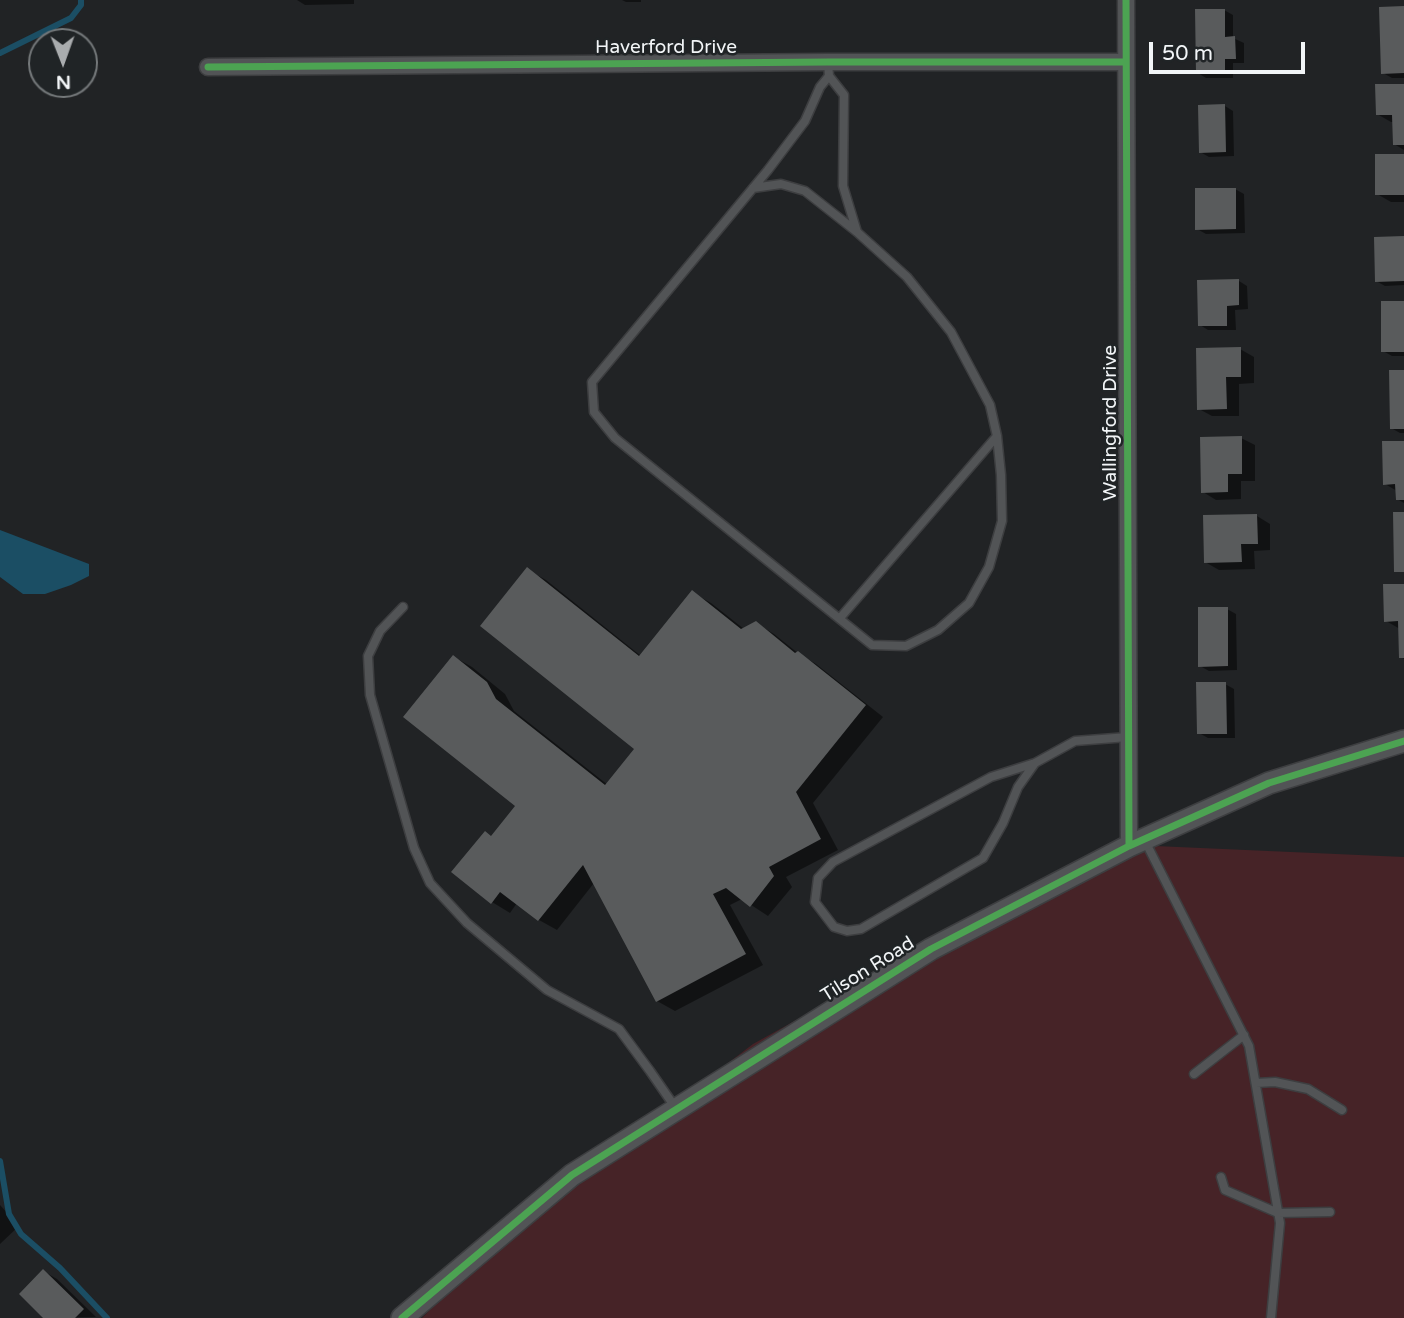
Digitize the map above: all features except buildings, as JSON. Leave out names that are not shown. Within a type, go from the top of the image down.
[{"type":"street","name":"Wallingford Drive","points":[[1126,0],[1128,737],[1136,842]]},
{"type":"street","name":"Haverford Drive","points":[[208,67],[829,69],[1125,62]]},
{"type":"street","name":"Tilson Road","points":[[402,1318],[572,1175],[931,949],[1136,842],[1269,783],[1404,741]]},
{"type":"lane","points":[[754,188],[782,184],[805,191],[857,232],[907,277],[951,332],[990,405],[997,436],[1002,521],[989,567],[969,603],[938,630],[906,646],[873,645],[615,438],[594,412],[592,382],[754,188],[805,121],[829,69]]},
{"type":"lane","points":[[829,69],[844,95],[843,186],[857,232]]},
{"type":"lane","points":[[840,618],[997,436]]},
{"type":"lane","points":[[403,607],[380,631],[368,656],[370,695],[414,848],[430,883],[467,923],[548,990],[619,1029],[677,1109]]},
{"type":"lane","points":[[1035,763],[1018,787],[984,858],[861,929],[834,927],[815,902],[818,878],[833,862],[991,777],[1035,763],[1074,741],[1128,737]]},
{"type":"lane","points":[[1136,842],[1249,1046],[1280,1223],[1271,1318]]},
{"type":"lane","points":[[1194,1074],[1244,1035]]},
{"type":"lane","points":[[1256,1083],[1275,1082],[1308,1088],[1342,1110]]},
{"type":"lane","points":[[1221,1177],[1225,1190],[1278,1213],[1331,1212]]},
{"type":"shaded area","points":[[1133,845],[1404,857],[1404,1318],[422,1318],[498,1239],[753,1044],[984,916]]},
{"type":"water","points":[[0,530],[89,564],[89,576],[45,594],[23,594],[0,577]]},
{"type":"waterway","points":[[0,53],[71,18],[81,5],[81,0]]},
{"type":"waterway","points":[[0,1161],[9,1214],[21,1234],[60,1268],[107,1318]]},
{"type":"cycle path","points":[[1126,0],[1129,846]]},
{"type":"cycle path","points":[[208,67],[1125,62]]},
{"type":"cycle path","points":[[402,1318],[572,1175],[931,949],[1129,846],[1269,783],[1404,741]]}]
